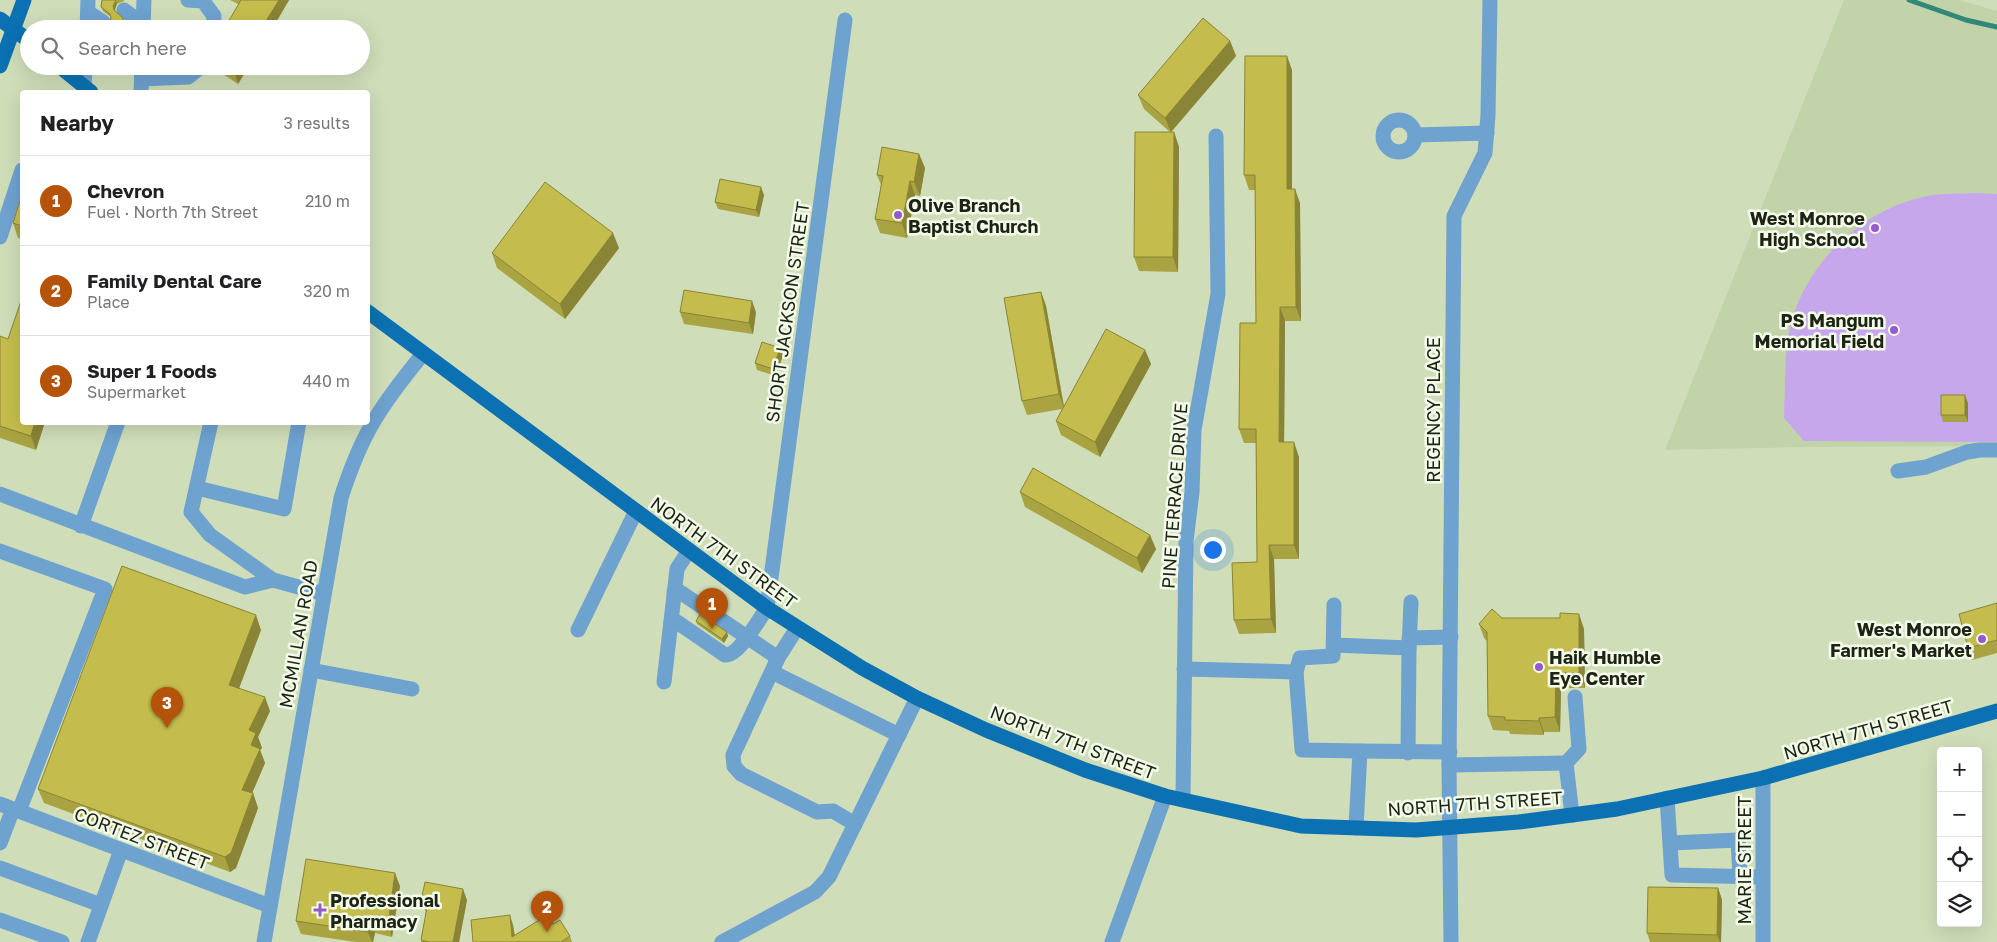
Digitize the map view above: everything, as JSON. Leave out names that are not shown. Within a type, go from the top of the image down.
[{"type":"main road","points":[[0,66],[12,28],[24,0]]},
{"type":"main road","points":[[0,19],[20,34]]},
{"type":"main road","points":[[70,75],[88,90]]},
{"type":"main road","name":"NORTH 7TH STREET","points":[[370,314],[767,608],[862,668],[917,698],[986,730],[1085,770],[1165,796],[1301,826],[1416,830],[1519,822],[1617,809],[1763,778],[1997,711]]},
{"type":"street","points":[[143,20],[144,0]]},
{"type":"street","points":[[188,0],[203,1],[214,16],[214,20]]},
{"type":"street","name":"REGENCY PLACE","points":[[1451,942],[1449,827],[1454,216],[1485,153],[1490,0]]},
{"type":"street","points":[[88,6],[101,20]]},
{"type":"street","points":[[87,20],[88,6]]},
{"type":"street","points":[[124,10],[136,20]]},
{"type":"street","name":"SHORT JACKSON STREET","points":[[767,608],[844,20]]},
{"type":"street","points":[[86,75],[88,90]]},
{"type":"street","points":[[142,79],[188,77],[191,75]]},
{"type":"street","points":[[1415,135],[1487,133]]},
{"type":"street","name":"PINE TERRACE DRIVE","points":[[1183,800],[1186,541],[1192,492],[1194,430],[1218,294],[1216,136]]},
{"type":"street","points":[[0,237],[20,176]]},
{"type":"street","name":"MCMILLAN ROAD","points":[[264,942],[341,498],[352,464],[371,426],[398,385],[423,354]]},
{"type":"street","points":[[81,526],[117,425]]},
{"type":"street","points":[[210,425],[191,512],[210,535],[274,580],[324,594]]},
{"type":"street","points":[[197,488],[284,509],[298,425]]},
{"type":"street","points":[[1898,471],[1926,467],[1967,452],[1997,450]]},
{"type":"street","points":[[0,494],[245,587],[274,580]]},
{"type":"street","points":[[578,630],[636,511]]},
{"type":"street","points":[[664,682],[676,569],[689,550]]},
{"type":"street","points":[[0,551],[105,589],[11,808],[0,843]]},
{"type":"street","points":[[674,592],[680,592],[747,637],[775,665],[899,735]]},
{"type":"street","points":[[1408,753],[1411,602]]},
{"type":"street","points":[[1334,605],[1333,656],[1300,658],[1296,672],[1302,750],[1408,753],[1450,758],[1566,763]]},
{"type":"street","points":[[671,622],[677,622],[726,655],[735,653],[767,608]]},
{"type":"street","points":[[797,628],[775,665],[733,755],[734,766],[741,774],[817,812],[833,811],[855,824]]},
{"type":"street","points":[[1334,645],[1409,643],[1450,638]]},
{"type":"street","points":[[1184,669],[1296,672]]},
{"type":"street","points":[[311,670],[412,689]]},
{"type":"street","points":[[722,942],[815,892],[829,877],[836,868],[855,824],[917,698]]},
{"type":"street","points":[[1572,815],[1566,763],[1579,749],[1576,698]]},
{"type":"street","points":[[1356,828],[1360,751]]},
{"type":"street","name":"MARIE STREET","points":[[1763,778],[1763,942]]},
{"type":"street","points":[[1112,942],[1165,796]]},
{"type":"street","points":[[1667,798],[1672,875],[1762,877]]},
{"type":"street","name":"CORTEZ STREET","points":[[11,808],[270,906]]},
{"type":"street","points":[[1671,843],[1738,840],[1740,876]]},
{"type":"street","points":[[88,942],[120,850]]},
{"type":"street","points":[[0,868],[101,906]]},
{"type":"street","points":[[0,920],[62,942]]},
{"type":"shaded area","name":"West Monroe High School","points":[[1844,0],[1959,0],[1997,11],[1997,446],[1665,450]]},
{"type":"shaded area","name":"PS Mangum Memorial Field","points":[[1976,193],[1997,194],[1997,442],[1804,441],[1784,418],[1785,367],[1793,316],[1802,294],[1814,274],[1844,238],[1883,212],[1904,202],[1927,196]]},
{"type":"building","points":[[102,0],[116,0],[113,6],[114,10],[123,20],[110,20],[110,14],[101,7]]},
{"type":"building","points":[[241,0],[279,0],[267,20],[229,20]]},
{"type":"building","points":[[1203,18],[1230,41],[1165,118],[1138,95]]},
{"type":"building","points":[[1245,56],[1287,56],[1287,189],[1295,189],[1296,307],[1280,307],[1279,442],[1294,442],[1294,545],[1269,545],[1271,619],[1234,620],[1232,563],[1257,562],[1256,429],[1239,429],[1240,323],[1256,323],[1255,175],[1244,175]]},
{"type":"building","points":[[1135,132],[1174,132],[1173,257],[1134,257]]},
{"type":"building","name":"Olive Branch Baptist Church","points":[[882,147],[919,154],[914,182],[910,181],[902,223],[875,219],[883,176],[877,175]]},
{"type":"building","points":[[720,179],[761,187],[756,210],[715,202]]},
{"type":"building","points":[[545,182],[613,233],[560,304],[492,253]]},
{"type":"building","points":[[20,200],[20,225],[13,223]]},
{"type":"building","points":[[684,290],[752,301],[749,323],[680,312]]},
{"type":"building","points":[[1041,292],[1059,394],[1022,401],[1004,298]]},
{"type":"building","points":[[20,304],[20,425],[34,425],[31,436],[0,426],[0,336],[8,339]]},
{"type":"building","points":[[1106,329],[1145,350],[1095,442],[1056,421]]},
{"type":"building","points":[[762,342],[780,348],[773,369],[755,363]]},
{"type":"building","points":[[1941,395],[1965,395],[1965,415],[1941,415]]},
{"type":"building","points":[[1033,468],[1150,535],[1137,558],[1020,492]]},
{"type":"building","points":[[122,566],[256,615],[229,685],[265,697],[249,730],[256,733],[251,745],[260,749],[242,790],[253,793],[231,853],[225,857],[38,789]]},
{"type":"building","name":"West Monroe Farmer's Market","points":[[1997,603],[1997,640],[1968,648],[1959,614]]},
{"type":"building","name":"Haik Humble Eye Center","points":[[1492,609],[1502,618],[1560,618],[1560,613],[1579,614],[1579,673],[1556,673],[1555,717],[1539,718],[1539,721],[1505,720],[1505,717],[1488,716],[1487,632],[1479,624]]},
{"type":"building","points":[[700,614],[727,632],[722,639],[696,621]]},
{"type":"building","points":[[306,859],[395,873],[388,924],[370,921],[368,932],[296,921]]},
{"type":"building","points":[[425,882],[463,889],[453,942],[421,940],[428,902],[421,901]]},
{"type":"building","points":[[1648,887],[1718,888],[1717,935],[1647,933]]},
{"type":"building","points":[[510,915],[512,937],[547,915],[553,924],[560,920],[570,936],[561,942],[473,942],[471,920]]},
{"type":"waterway","points":[[1909,0],[1966,20],[1997,27]]},
{"type":"place","name":"Olive Branch Baptist Church","points":[[898,215]]},
{"type":"place","name":"West Monroe High School","points":[[1875,228]]},
{"type":"place","name":"PS Mangum Memorial Field","points":[[1894,330]]},
{"type":"place","name":"Chevron","points":[[712,629]]},
{"type":"place","name":"West Monroe Farmer's Market","points":[[1982,639]]},
{"type":"place","name":"Haik Humble Eye Center","points":[[1539,667]]},
{"type":"place","name":"Super 1 Foods","points":[[167,728]]},
{"type":"place","name":"Professional Pharmacy","points":[[320,910]]},
{"type":"place","name":"Family Dental Care","points":[[547,932]]}]
